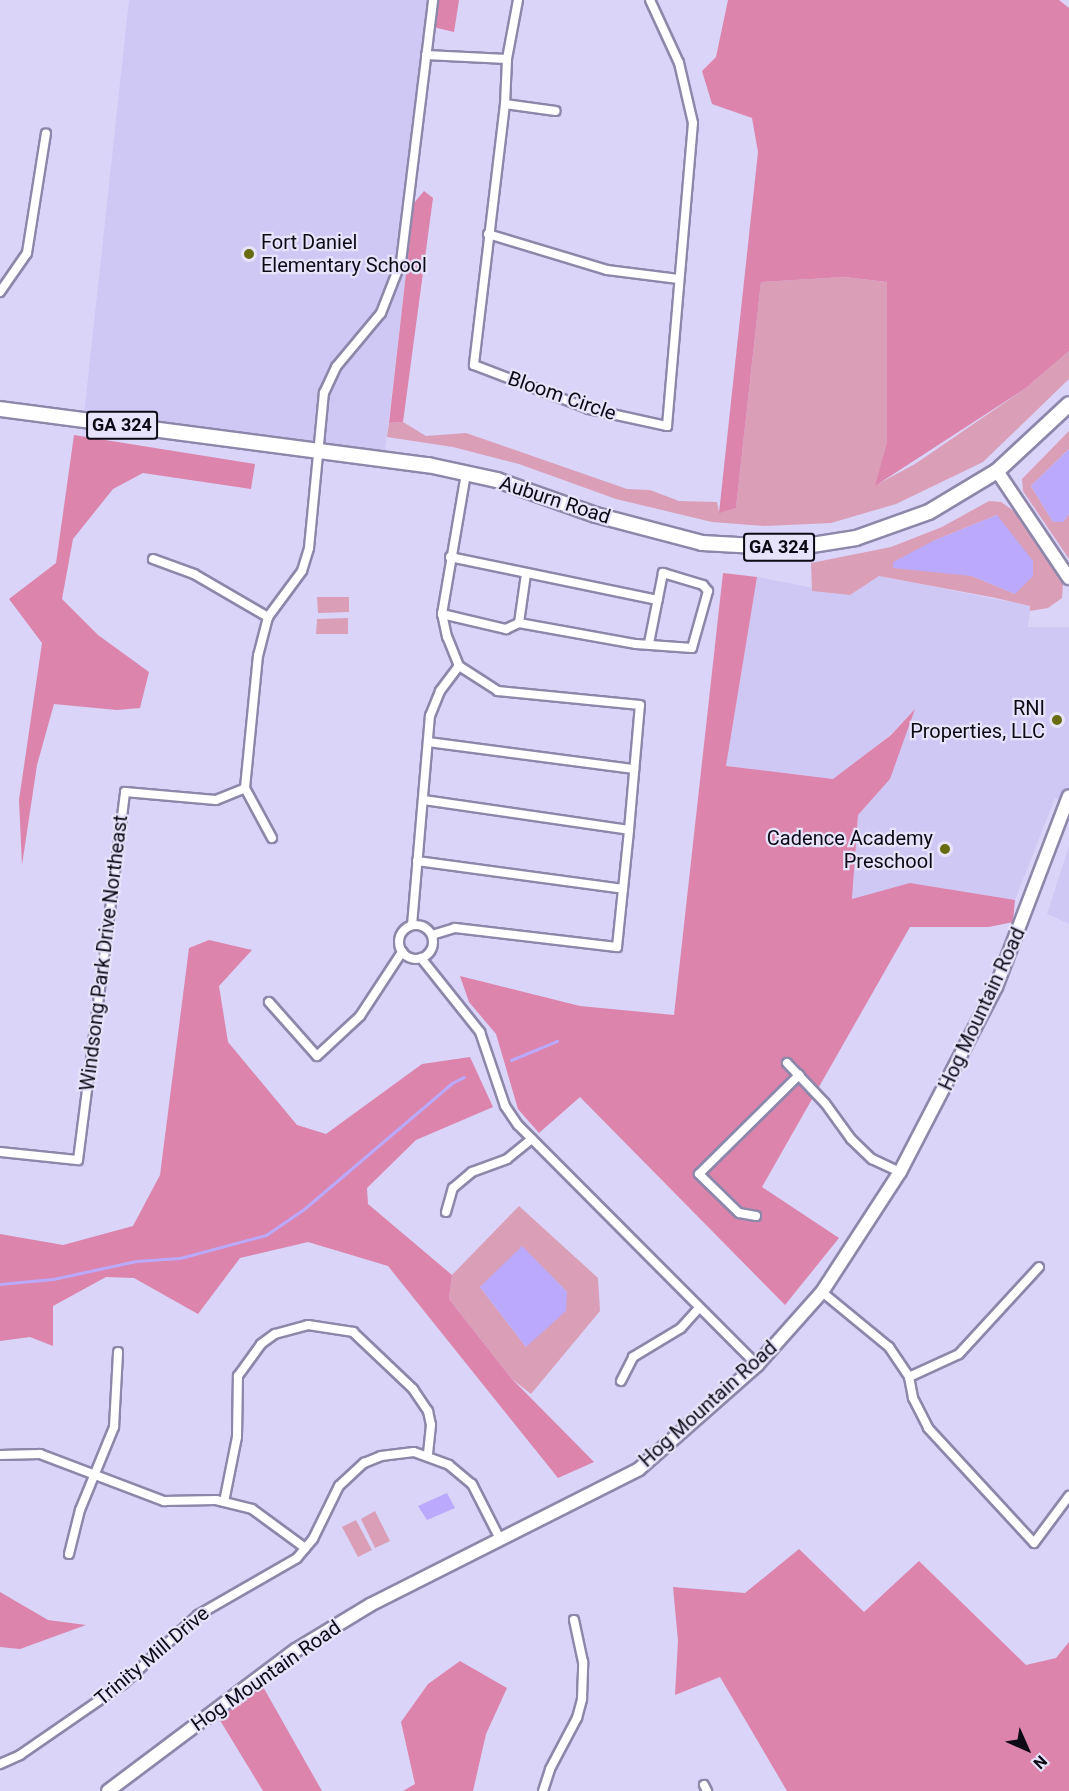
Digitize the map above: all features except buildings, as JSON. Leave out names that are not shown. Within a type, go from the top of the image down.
[{"type":"main road","name":"Auburn Road","points":[[0,409],[272,443],[317,453],[379,457],[466,473],[596,515],[702,543],[793,548],[856,538],[919,515],[997,471],[1069,404]]},
{"type":"street","points":[[272,838],[245,788],[256,668],[268,617],[292,587],[309,548],[324,393],[336,367],[381,313],[399,270],[432,0]]},
{"type":"street","name":"Bloom Circle","points":[[518,0],[507,59],[505,104],[474,365],[589,409],[667,426],[678,279],[691,177],[693,123],[679,63],[650,0]]},
{"type":"street","points":[[426,55],[507,59]]},
{"type":"street","points":[[505,104],[556,111]]},
{"type":"street","points":[[0,292],[27,253],[46,133]]},
{"type":"street","points":[[488,234],[607,270],[678,279]]},
{"type":"street","points":[[997,471],[1069,578]]},
{"type":"street","points":[[432,935],[455,928],[616,946],[640,705],[498,691],[459,666],[447,638],[442,614],[466,473]]},
{"type":"street","points":[[450,557],[658,600]]},
{"type":"street","points":[[153,560],[194,574],[268,617]]},
{"type":"street","points":[[442,614],[506,629],[519,623],[649,643],[692,648],[708,591],[697,580],[663,573],[649,643]]},
{"type":"street","points":[[519,623],[526,574]]},
{"type":"street","points":[[412,925],[430,716],[440,691],[459,666]]},
{"type":"street","points":[[428,742],[634,769]]},
{"type":"street","name":"Windsong Park Drive Northeast","points":[[0,1152],[78,1160],[125,792],[216,800],[245,788]]},
{"type":"street","name":"Hog Mountain Road","points":[[108,1791],[296,1650],[370,1605],[639,1468],[757,1365],[822,1292],[900,1172],[996,987],[1069,796]]},
{"type":"street","points":[[424,800],[628,830]]},
{"type":"street","points":[[417,861],[622,889]]},
{"type":"street","points":[[269,1002],[317,1056],[360,1016],[402,952],[401,933],[412,925],[426,928],[432,935],[432,949],[421,958],[408,957],[402,952]]},
{"type":"street","points":[[421,958],[480,1032],[505,1106],[532,1140],[698,1309],[757,1365]]},
{"type":"street","points":[[787,1063],[851,1139],[872,1159],[900,1172]]},
{"type":"street","points":[[756,1216],[739,1213],[699,1174],[799,1075]]},
{"type":"street","points":[[446,1212],[453,1188],[472,1172],[507,1159],[532,1140]]},
{"type":"street","points":[[909,1377],[959,1354],[1039,1267]]},
{"type":"street","points":[[822,1292],[889,1347],[909,1377],[913,1398],[928,1428],[1034,1543],[1069,1496]]},
{"type":"street","points":[[621,1381],[633,1357],[681,1328],[698,1309]]},
{"type":"street","points":[[224,1502],[237,1437],[238,1376],[261,1344],[275,1334],[308,1324],[353,1332],[413,1389],[428,1411],[431,1425],[428,1455]]},
{"type":"street","points":[[69,1554],[93,1474],[114,1426],[118,1352]]},
{"type":"street","name":"Trinity Mill Drive","points":[[0,1764],[20,1755],[123,1684],[198,1614],[279,1571],[304,1548],[328,1502],[350,1473],[381,1456],[406,1452],[428,1455],[449,1465],[472,1484],[500,1539]]},
{"type":"street","points":[[0,1455],[40,1454],[164,1500],[224,1502],[264,1515],[304,1548]]},
{"type":"street","points":[[543,1791],[550,1769],[577,1718],[582,1699],[583,1662],[574,1620]]},
{"type":"shaded area","points":[[129,0],[438,0],[384,460],[83,424]]},
{"type":"shaded area","points":[[437,0],[459,0],[454,32],[433,27]]},
{"type":"shaded area","points":[[728,0],[1059,0],[1069,8],[1069,351],[1026,388],[875,486],[887,442],[887,282],[844,277],[761,282],[736,508],[719,513],[758,152],[752,118],[712,104],[702,71],[716,57]]},
{"type":"shaded area","points":[[424,191],[433,198],[403,422],[389,423],[414,203]]},
{"type":"shaded area","points":[[844,277],[887,282],[887,442],[876,485],[915,464],[1026,388],[1069,351],[1069,379],[983,462],[896,504],[831,523],[765,526],[712,522],[616,499],[519,464],[453,447],[387,437],[389,423],[403,422],[426,436],[466,433],[627,489],[650,490],[679,501],[717,502],[719,512],[736,508],[761,282]]},
{"type":"shaded area","points":[[1069,431],[1069,449],[1031,486],[1053,522],[1063,522],[1069,514],[1069,559],[1023,491],[1022,479]]},
{"type":"shaded area","points":[[74,435],[255,464],[251,489],[143,473],[113,489],[73,539],[62,599],[98,635],[149,672],[140,708],[117,710],[54,704],[37,765],[22,865],[19,800],[42,643],[9,599],[56,563]]},
{"type":"shaded area","points":[[1069,449],[1069,514],[1063,522],[1053,522],[1031,486]]},
{"type":"shaded area","points":[[989,501],[1001,502],[1014,511],[1063,584],[1062,598],[1048,608],[1030,611],[1030,606],[996,598],[879,576],[850,595],[812,591],[811,563],[891,547],[942,527]],"holes":[[[997,515],[1015,594],[972,576],[938,571],[933,541]]]},
{"type":"shaded area","points":[[997,515],[1033,561],[1033,576],[1015,594],[972,576],[893,568],[893,562],[933,541]]},
{"type":"shaded area","points":[[723,573],[757,577],[726,766],[833,779],[891,735],[915,709],[890,779],[858,815],[852,899],[910,883],[1015,900],[1013,922],[989,927],[910,927],[762,1187],[839,1238],[785,1305],[580,1097],[539,1133],[518,1109],[496,1034],[469,1002],[460,976],[580,1006],[674,1015]]},
{"type":"shaded area","points":[[879,576],[1031,606],[1028,627],[1069,627],[1069,803],[1055,798],[1015,900],[910,884],[852,900],[858,815],[890,779],[914,710],[891,734],[834,779],[726,766],[757,577],[850,595]]},
{"type":"shaded area","points":[[317,597],[349,597],[349,612],[318,613]]},
{"type":"shaded area","points":[[348,618],[348,634],[316,634],[317,619]]},
{"type":"shaded area","points":[[1069,846],[1069,924],[1047,914]]},
{"type":"shaded area","points":[[209,940],[252,950],[219,986],[228,1042],[297,1125],[326,1134],[422,1064],[470,1057],[493,1107],[416,1140],[367,1188],[368,1204],[452,1275],[449,1299],[512,1379],[594,1462],[558,1478],[388,1266],[308,1242],[240,1258],[198,1314],[134,1278],[106,1277],[53,1306],[53,1346],[30,1337],[0,1341],[0,1234],[63,1245],[133,1226],[160,1175],[189,948]]},
{"type":"shaded area","points":[[519,1206],[598,1278],[600,1311],[531,1394],[512,1379],[449,1299],[452,1275]],"holes":[[[547,1272],[567,1292],[526,1347],[480,1287]]]},
{"type":"shaded area","points":[[522,1246],[567,1292],[566,1311],[526,1347],[480,1287]]},
{"type":"shaded area","points":[[447,1493],[455,1508],[427,1520],[418,1506]]},
{"type":"shaded area","points":[[375,1511],[390,1541],[375,1548],[361,1519]]},
{"type":"shaded area","points":[[356,1520],[372,1550],[358,1557],[342,1527]]},
{"type":"shaded area","points":[[799,1549],[864,1612],[919,1561],[1026,1665],[1056,1658],[1069,1642],[1069,1791],[787,1791],[720,1677],[675,1695],[678,1641],[673,1587],[745,1593]]},
{"type":"shaded area","points":[[0,1592],[48,1620],[86,1625],[20,1649],[0,1647]]},
{"type":"shaded area","points":[[460,1661],[507,1688],[486,1734],[473,1791],[403,1791],[415,1784],[401,1722],[428,1684]]},
{"type":"shaded area","points":[[262,1685],[322,1791],[263,1791],[218,1717]]},
{"type":"waterway","points":[[511,1060],[557,1041]]},
{"type":"waterway","points":[[0,1284],[53,1279],[136,1261],[180,1258],[266,1235],[304,1209],[452,1083],[464,1077]]},
{"type":"place","name":"Fort Daniel Elementary School","points":[[249,254]]},
{"type":"place","name":"RNI Properties, LLC","points":[[1057,720]]},
{"type":"place","name":"Cadence Academy Preschool","points":[[945,849]]}]
